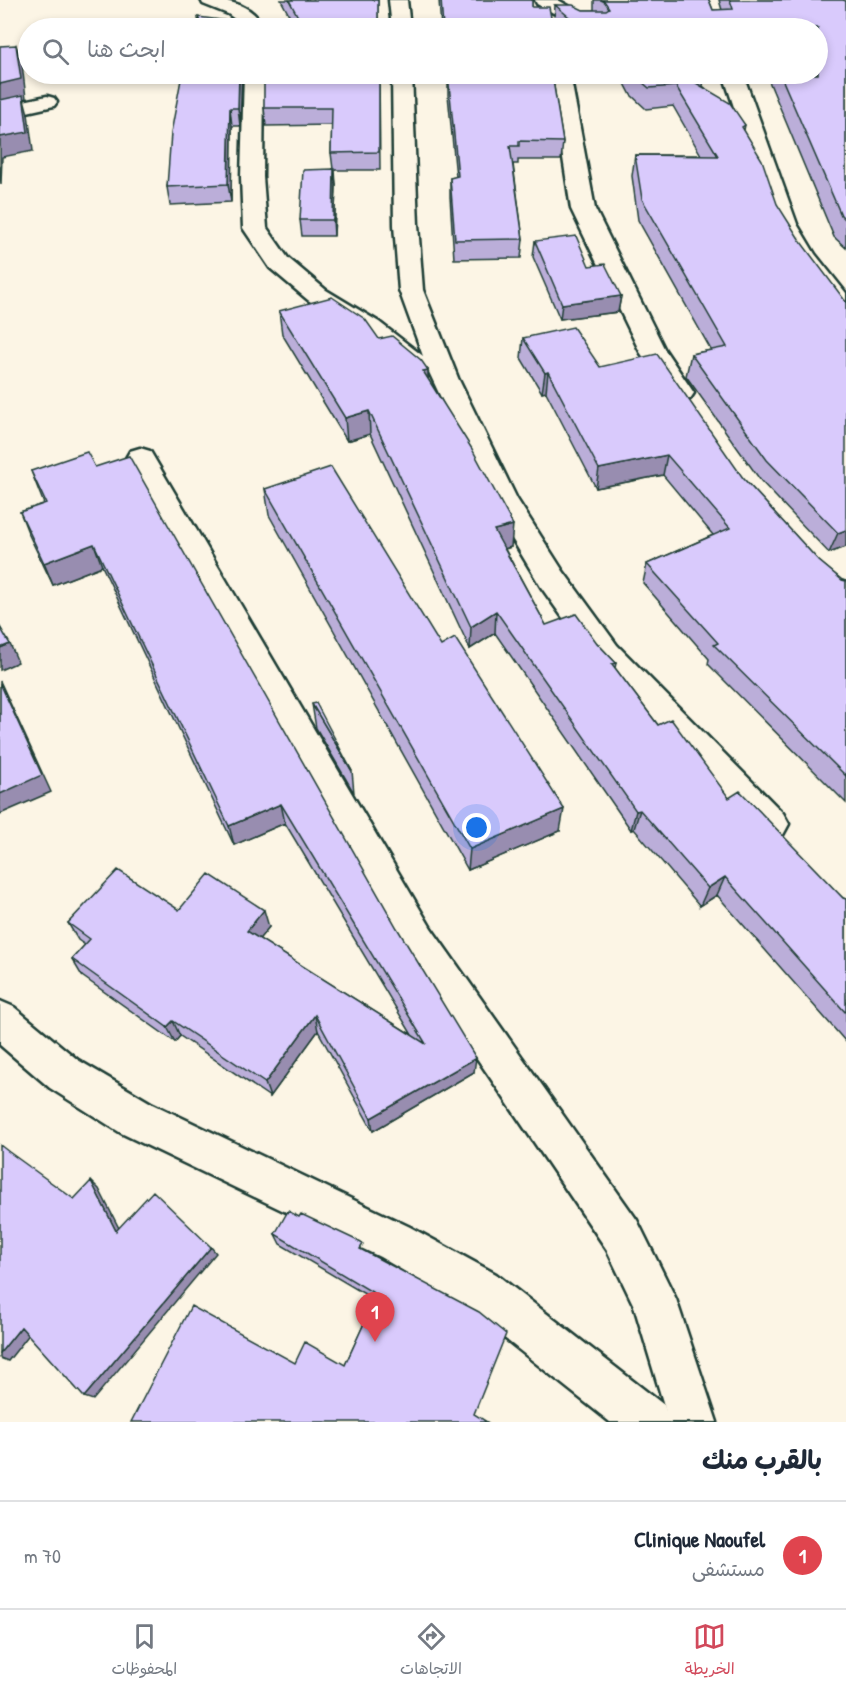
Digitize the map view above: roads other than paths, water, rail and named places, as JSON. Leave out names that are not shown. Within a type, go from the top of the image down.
[{"type":"street","points":[[210,0],[235,10],[244,18]]},
{"type":"street","points":[[245,0],[249,18]]},
{"type":"street","points":[[398,0],[400,18]]},
{"type":"street","points":[[546,0],[550,18]]},
{"type":"street","points":[[546,0],[577,18]]},
{"type":"street","points":[[254,84],[252,177],[255,228],[279,263],[317,295],[405,352],[454,398]]},
{"type":"street","points":[[402,84],[406,225],[411,290],[454,398],[504,502],[552,579],[606,654],[788,842]]},
{"type":"street","points":[[562,84],[583,209],[653,352],[694,410]]},
{"type":"street","points":[[737,84],[785,224],[805,257],[846,310]]},
{"type":"street","points":[[0,112],[47,102]]},
{"type":"street","points":[[722,111],[752,128]]},
{"type":"street","points":[[140,458],[418,940],[622,1235],[654,1299],[693,1422]]},
{"type":"street","points":[[0,1020],[64,1074],[136,1118],[395,1242],[480,1290],[647,1422]]},
{"type":"place","name":"Clinique Naoufel","points":[[375,1342]]}]
